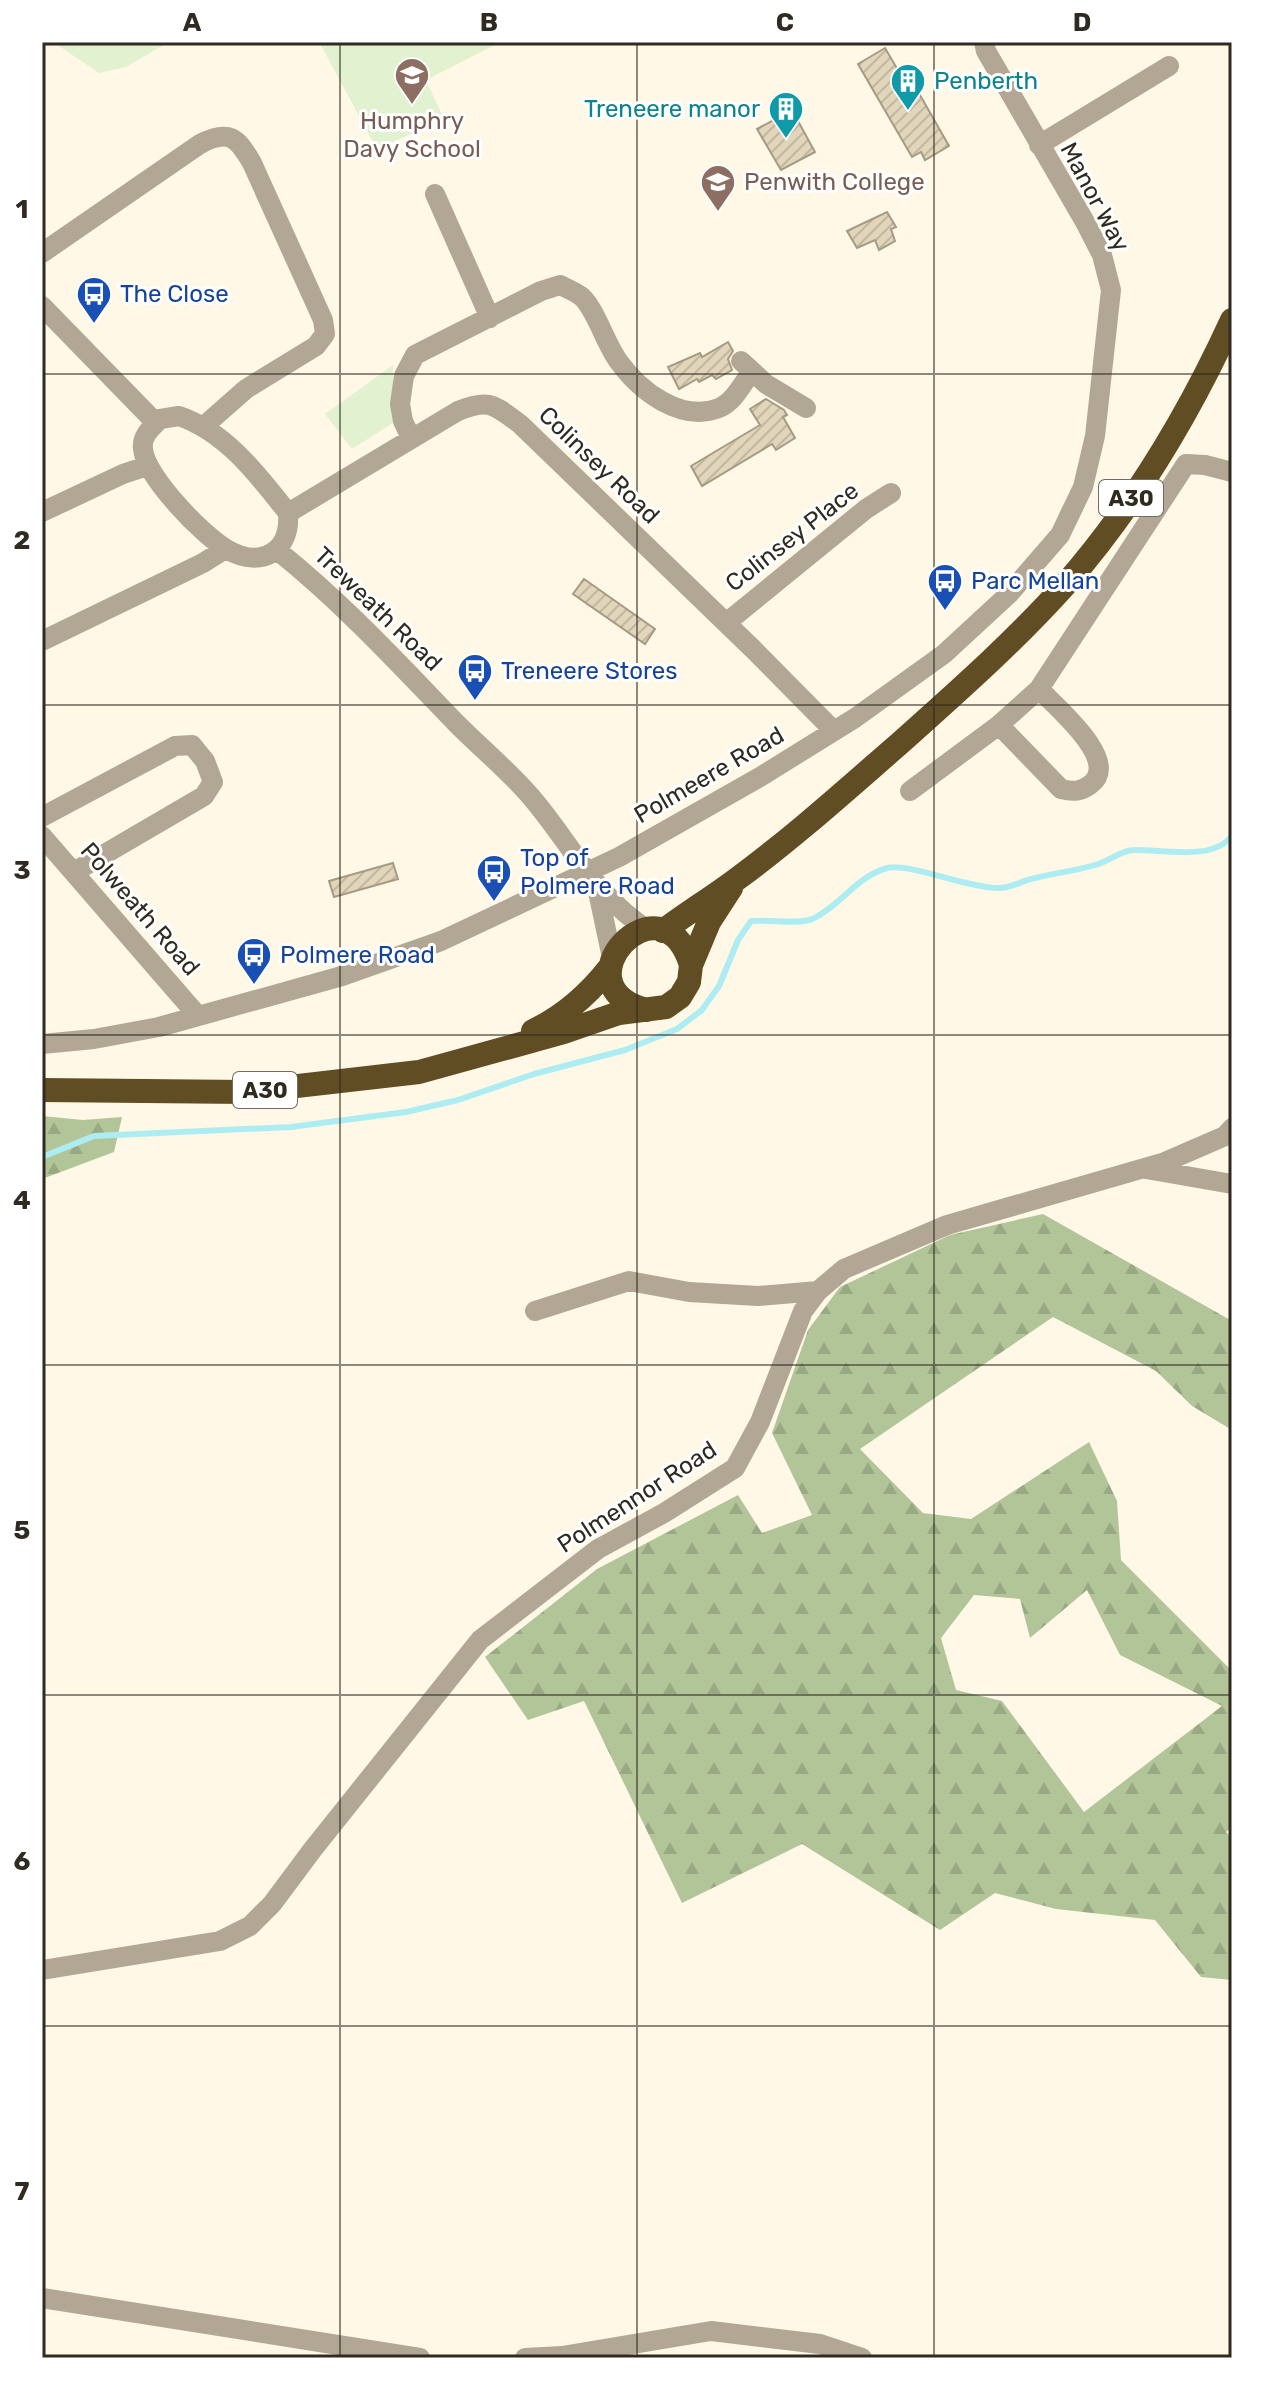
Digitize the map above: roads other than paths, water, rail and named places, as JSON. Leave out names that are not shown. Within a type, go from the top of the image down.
[{"type":"highway","name":"A30","points":[[484,1055],[545,1026],[571,1008],[595,987],[626,938],[656,930],[736,880],[837,798],[998,655],[1066,583],[1123,510],[1172,435],[1232,320]]},
{"type":"highway","name":"A30","points":[[42,1090],[245,1092],[419,1072],[619,1013],[666,1007],[680,997],[689,982],[691,965],[709,922],[736,880]]},
{"type":"highway","points":[[656,930],[676,938],[686,950],[691,965]]},
{"type":"highway","points":[[611,962],[612,983],[621,997],[634,1006],[649,1010]]},
{"type":"street","name":"Manor Way","points":[[984,42],[986,51],[1102,255],[1111,290],[1095,436]]},
{"type":"street","points":[[1039,145],[1169,66]]},
{"type":"street","points":[[42,253],[200,144],[217,135],[231,137],[241,144],[323,320],[325,334],[316,346],[246,389],[204,426]]},
{"type":"street","points":[[435,194],[490,318]]},
{"type":"street","points":[[411,438],[400,404],[404,376],[415,355],[541,291],[560,285],[583,297],[619,362],[650,395],[673,407],[697,413],[721,408],[734,397],[747,366],[766,384],[806,408]]},
{"type":"street","points":[[42,306],[156,423]]},
{"type":"street","name":"Colinsey Road","points":[[288,513],[458,411],[476,403],[491,403],[520,424],[834,731]]},
{"type":"street","points":[[42,641],[203,563],[225,549],[152,476],[147,466],[142,447],[145,435],[160,419],[179,416],[204,426],[224,441],[288,513]]},
{"type":"street","name":"Polmeere Road","points":[[42,1044],[94,1039],[198,1016],[342,976],[441,941],[592,879],[619,857],[679,825],[834,731],[944,654],[1009,594],[1060,535],[1083,487],[1095,436]]},
{"type":"street","points":[[910,791],[999,725],[1039,689],[1186,464],[1232,472]]},
{"type":"street","points":[[42,512],[147,466]]},
{"type":"street","name":"Colinsey Place","points":[[726,623],[866,509],[891,493]]},
{"type":"street","name":"Treweath Road","points":[[225,549],[238,555],[255,557],[278,551],[289,527],[288,513]]},
{"type":"street","name":"Treweath Road","points":[[278,551],[321,585],[530,796],[592,879],[628,917],[656,930]]},
{"type":"street","points":[[999,725],[1061,789],[1074,792],[1098,779],[1101,767],[1096,751],[1039,689]]},
{"type":"street","points":[[42,817],[175,746],[192,745],[205,761],[213,782],[204,796],[74,872]]},
{"type":"street","name":"Polweath Road","points":[[42,836],[198,1016]]},
{"type":"street","name":"Treweath Road","points":[[592,879],[611,962]]},
{"type":"street","name":"Polmennor Road","points":[[42,1970],[220,1941],[250,1926],[272,1904],[480,1640],[598,1549],[664,1513],[735,1468],[760,1422],[803,1311],[818,1291],[844,1269],[947,1225],[1165,1162],[1225,1136],[1232,1128]]},
{"type":"street","points":[[1142,1169],[1232,1184]]},
{"type":"street","points":[[535,1311],[629,1281],[689,1292],[758,1296],[818,1291]]},
{"type":"street","points":[[42,2298],[420,2358]]},
{"type":"street","points":[[525,2358],[562,2356],[711,2331],[820,2344],[862,2358]]},
{"type":"waterway","points":[[42,1157],[94,1136],[291,1127],[406,1112],[458,1100],[534,1074],[625,1050],[677,1029],[702,1010],[719,986],[738,940],[751,921],[799,922],[812,919],[857,884],[887,868],[909,869],[1004,888],[1095,865],[1129,851],[1213,849],[1232,835]]},
{"type":"place","name":"Humphry Davy School","points":[[412,106]]},
{"type":"place","name":"Penberth","points":[[908,112]]},
{"type":"place","name":"Treneere manor","points":[[786,140]]},
{"type":"place","name":"Penwith College","points":[[718,213]]},
{"type":"place","name":"The Close","points":[[94,325]]},
{"type":"place","name":"Parc Mellan","points":[[945,612]]},
{"type":"place","name":"Treneere Stores","points":[[475,702]]},
{"type":"place","name":"Top of Polmere Road","points":[[494,903]]},
{"type":"place","name":"Polmere Road","points":[[254,986]]}]
